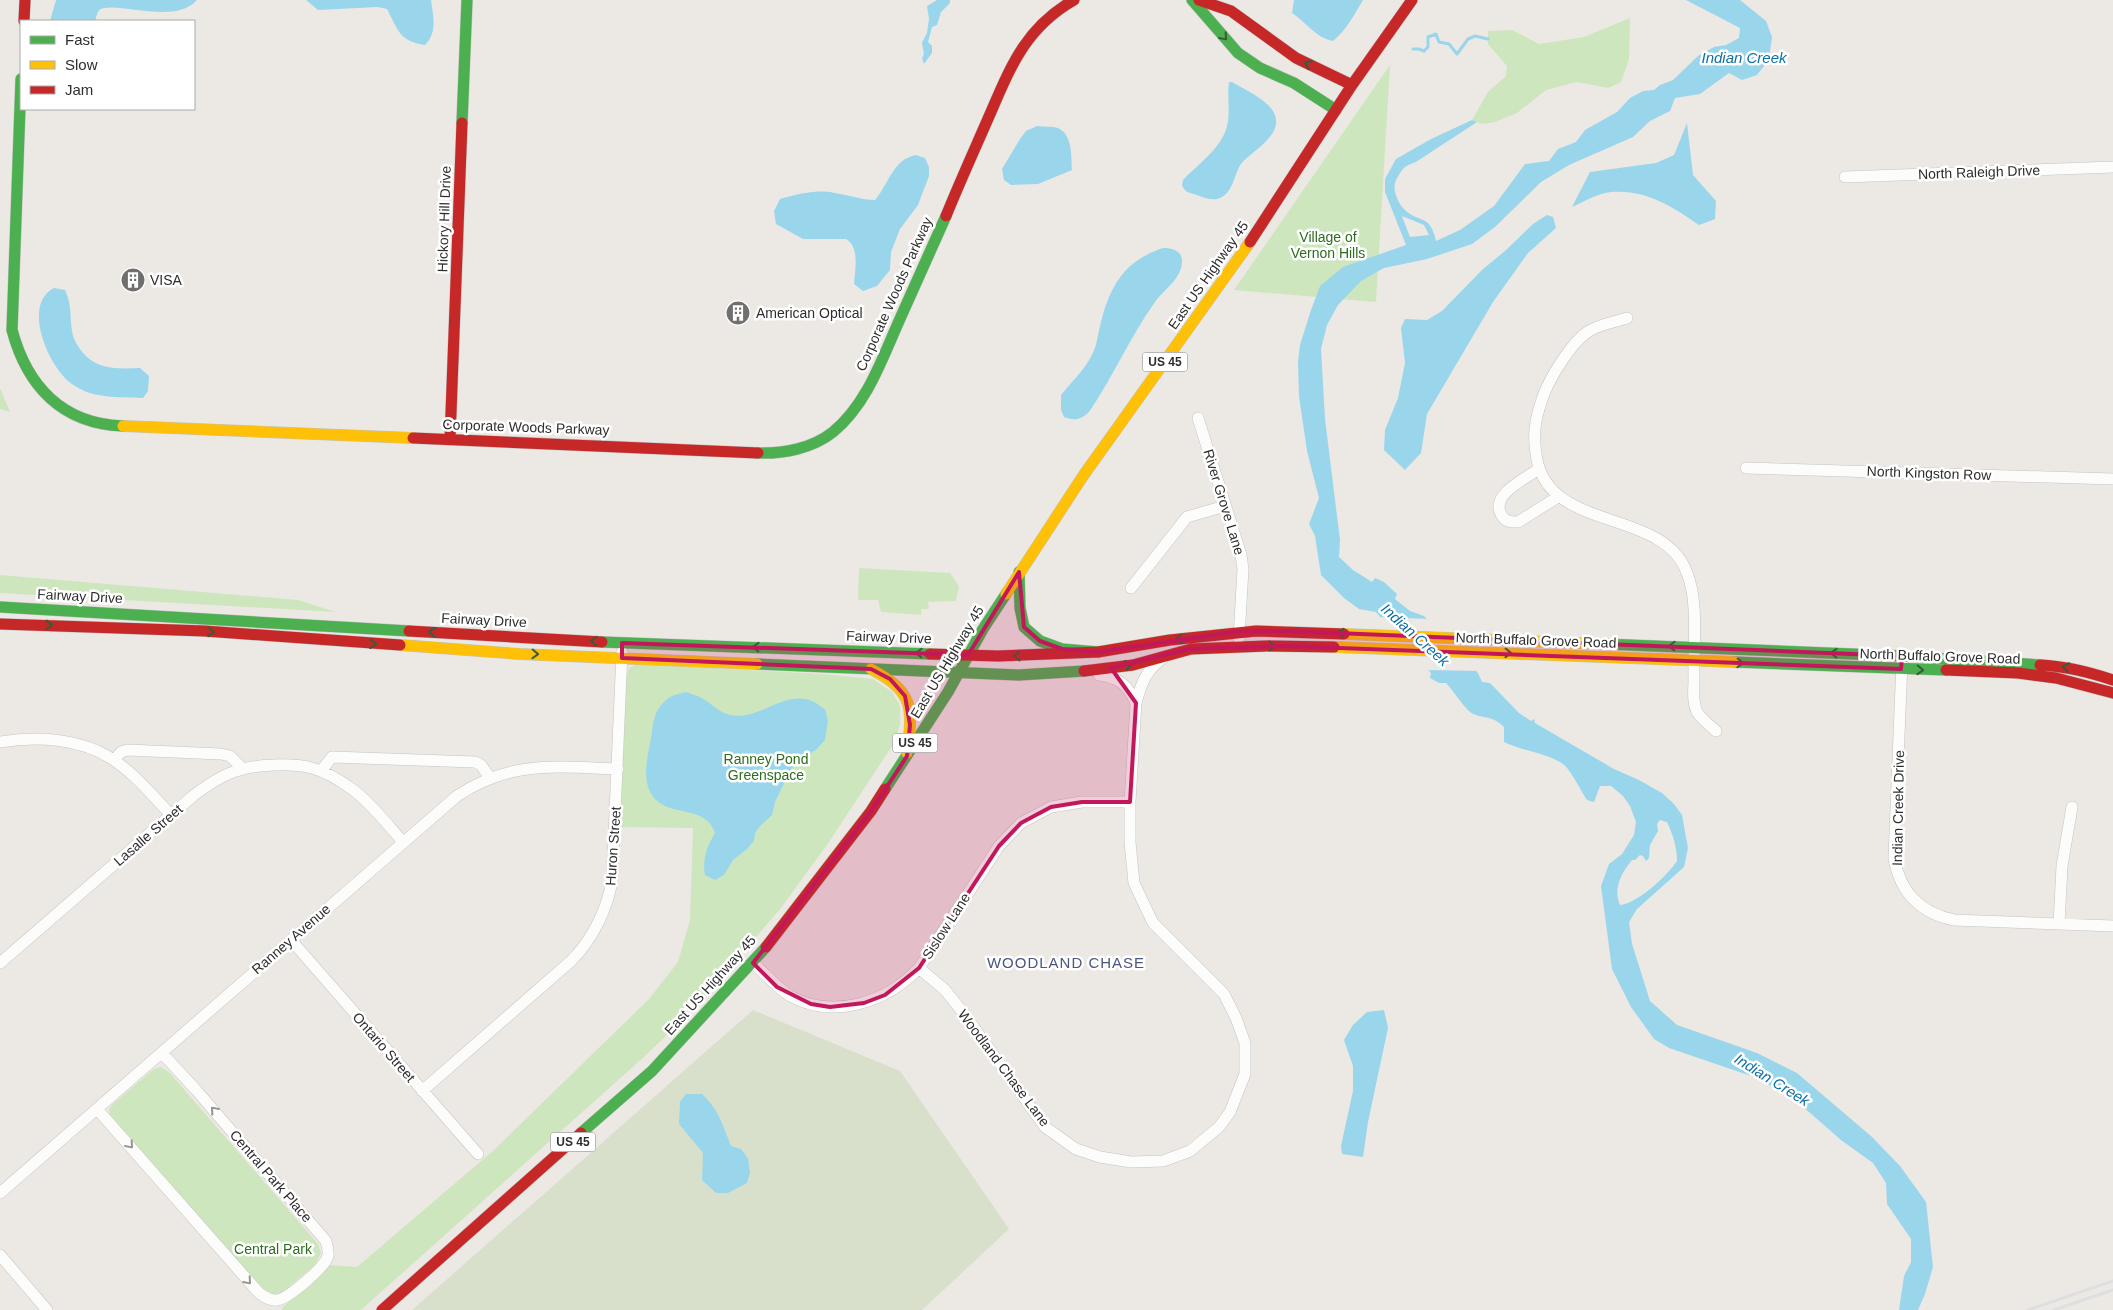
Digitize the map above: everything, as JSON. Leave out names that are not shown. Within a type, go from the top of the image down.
[{"type":"main road","points":[[24,20],[25,0]]},
{"type":"main road","name":"Hickory Hill Drive","points":[[450,439],[467,0]]},
{"type":"main road","name":"Corporate Woods Parkway","points":[[20,108],[12,330],[15,344],[34,383],[53,402],[75,415],[94,422],[114,426],[764,453],[799,449],[830,434],[856,410],[873,380],[1015,58],[1037,28],[1051,15],[1074,0]]},
{"type":"main road","points":[[1192,0],[1238,53],[1260,68],[1294,83],[1336,110]]},
{"type":"main road","points":[[1199,0],[1231,11],[1296,58],[1352,85]]},
{"type":"main road","name":"East US Highway 45","points":[[382,1310],[652,1071],[713,1008],[753,963],[872,811],[948,692],[968,655],[1019,572],[1083,476],[1249,244],[1352,85],[1412,0]]},
{"type":"main road","points":[[1019,572],[1020,608],[1024,627],[1040,641],[1062,649],[1098,652]]},
{"type":"main road","name":"Fairway Drive","points":[[0,607],[191,616],[622,643],[968,655]]},
{"type":"main road","points":[[0,624],[204,632],[519,654],[957,674]]},
{"type":"main road","name":"North Buffalo Grove Road","points":[[968,655],[1015,656],[1098,652],[1240,631],[1389,634],[1902,656],[2058,666],[2092,673],[2113,680]]},
{"type":"main road","name":"North Buffalo Grove Road","points":[[957,674],[1039,674],[1108,669],[1135,664],[1171,652],[1189,649],[1238,647],[1390,648],[2018,673],[2056,678],[2113,693]]},
{"type":"main road","points":[[872,669],[890,679],[903,691],[910,725],[907,756]]},
{"type":"street","name":"North Raleigh Drive","points":[[1846,177],[2113,167]]},
{"type":"street","points":[[1627,318],[1590,330],[1578,341],[1548,384],[1537,413],[1533,441],[1539,469],[1558,497],[1589,513],[1650,535],[1671,547],[1687,572],[1695,610],[1693,647],[1694,698],[1698,713],[1716,731]]},
{"type":"street","name":"River Grove Lane","points":[[1198,418],[1242,555],[1243,569],[1238,647]]},
{"type":"street","name":"North Kingston Row","points":[[1746,468],[2113,479]]},
{"type":"street","points":[[1539,469],[1504,494],[1498,507],[1504,520],[1518,522],[1558,497]]},
{"type":"street","points":[[1131,588],[1187,517],[1225,506]]},
{"type":"street","name":"Huron Street","points":[[422,1091],[571,962],[580,953],[600,920],[610,893],[612,881],[622,643]]},
{"type":"street","name":"Woodland Chase Lane","points":[[919,968],[944,990],[965,1015],[1045,1127],[1076,1149],[1100,1157],[1131,1162],[1163,1161],[1190,1151],[1219,1127],[1230,1112],[1245,1074],[1245,1043],[1236,1018],[1224,994],[1153,923],[1134,883],[1130,842],[1130,802],[1136,703],[1142,680],[1155,664],[1171,652]]},
{"type":"street","name":"Indian Creek Drive","points":[[1902,656],[1894,858],[1903,886],[1912,899],[1926,910],[1954,920],[2113,926]]},
{"type":"street","points":[[1039,674],[1046,678],[1056,679],[1098,674],[1112,676],[1123,683],[1132,694],[1136,703]]},
{"type":"street","points":[[0,742],[44,738],[92,750],[114,760],[171,815]]},
{"type":"street","points":[[114,760],[121,752],[127,750],[221,754],[230,756],[243,769]]},
{"type":"street","points":[[321,772],[332,757],[370,758],[475,762],[481,764],[490,778]]},
{"type":"street","name":"Lasalle Street","points":[[0,964],[209,784],[243,769],[256,766],[296,766],[312,768],[321,772],[354,790],[403,842]]},
{"type":"street","name":"Ranney Avenue","points":[[0,1193],[457,796],[490,778],[535,767],[618,770]]},
{"type":"street","name":"Sislow Lane","points":[[753,963],[777,987],[811,1004],[830,1007],[864,1003],[885,995],[907,980],[919,968],[999,846],[1021,823],[1052,807],[1082,802],[1130,802]]},
{"type":"street","points":[[2059,924],[2062,866],[2072,807]]},
{"type":"street","name":"Ontario Street","points":[[291,940],[478,1154]]},
{"type":"street","name":"Central Park Place","points":[[97,1109],[259,1293],[268,1299],[278,1300],[287,1297],[323,1264],[328,1257],[326,1241],[204,1098],[162,1053]]},
{"type":"street","points":[[0,1255],[46,1310]]},
{"type":"highlighted area","points":[[1019,572],[1024,627],[1040,641],[1062,649],[1098,652],[1240,631],[1287,631],[1902,656],[1901,669],[1286,646],[1189,649],[1111,668],[1136,703],[1130,802],[1082,802],[1051,807],[1021,823],[999,846],[919,968],[885,995],[864,1003],[830,1007],[811,1004],[777,987],[753,963],[871,811],[907,756],[910,725],[905,696],[890,679],[871,669],[622,658],[622,643],[968,655]]},
{"type":"green space","points":[[1630,18],[1629,59],[1621,82],[1608,88],[1577,82],[1546,90],[1517,113],[1495,122],[1482,124],[1472,120],[1488,92],[1506,76],[1507,66],[1488,44],[1488,31],[1512,30],[1539,44],[1584,37]]},
{"type":"green space","name":"Village of Vernon Hills","points":[[1390,65],[1376,302],[1234,290]]},
{"type":"green space","points":[[1,390],[10,412],[0,409]]},
{"type":"green space","points":[[859,568],[950,573],[959,586],[956,601],[928,602],[929,609],[921,609],[921,615],[881,612],[878,600],[858,600]]},
{"type":"green space","points":[[0,575],[298,600],[336,612],[0,593]]},
{"type":"green space","name":"Ranney Pond Greenspace","points":[[637,664],[823,674],[873,679],[892,692],[900,706],[900,724],[894,743],[829,842],[781,908],[691,1012],[645,1056],[361,1310],[282,1310],[330,1265],[357,1267],[494,1150],[649,999],[678,962],[690,920],[693,828],[619,827],[626,677],[629,668]]},
{"type":"green space","points":[[753,1010],[900,1071],[1009,1229],[922,1310],[412,1310]]},
{"type":"green space","name":"Central Park","points":[[161,1067],[169,1072],[318,1244],[321,1253],[315,1265],[280,1294],[274,1297],[267,1295],[110,1115],[109,1109],[114,1103],[154,1069]]},
{"type":"water","points":[[56,0],[197,0],[187,7],[174,11],[160,12],[107,8],[99,10],[95,20],[50,20]]},
{"type":"water","points":[[306,0],[431,0],[432,35],[425,45],[410,41],[397,29],[387,9],[378,7],[318,10]]},
{"type":"water","points":[[937,0],[950,0],[950,3],[941,12],[937,25],[932,27],[928,42],[932,46],[932,53],[924,64],[922,43],[927,33],[929,19],[927,6]]},
{"type":"water","points":[[1294,0],[1363,0],[1346,27],[1333,41],[1321,37],[1292,13]]},
{"type":"water","name":"Indian Creek","points":[[1686,0],[1740,0],[1766,21],[1772,37],[1770,51],[1764,66],[1757,75],[1742,80],[1729,73],[1700,94],[1675,98],[1670,111],[1650,121],[1633,137],[1569,165],[1541,182],[1495,227],[1472,244],[1427,259],[1384,268],[1361,281],[1338,305],[1327,325],[1321,349],[1325,419],[1340,540],[1339,557],[1353,570],[1372,582],[1375,578],[1384,582],[1397,594],[1395,599],[1410,611],[1424,616],[1478,673],[1482,682],[1490,683],[1519,713],[1531,721],[1534,719],[1535,723],[1614,769],[1662,793],[1674,804],[1682,815],[1688,848],[1684,867],[1637,909],[1629,922],[1632,944],[1650,1001],[1677,1025],[1757,1053],[1797,1073],[1872,1137],[1900,1166],[1926,1202],[1933,1267],[1918,1310],[1899,1310],[1904,1276],[1911,1262],[1911,1239],[1887,1204],[1886,1183],[1873,1163],[1841,1140],[1793,1098],[1757,1078],[1669,1048],[1654,1039],[1631,1007],[1612,969],[1601,886],[1609,864],[1622,854],[1634,835],[1636,822],[1630,806],[1623,796],[1611,786],[1600,786],[1594,802],[1587,800],[1573,776],[1563,764],[1550,757],[1504,742],[1504,727],[1494,720],[1473,714],[1446,683],[1439,683],[1430,678],[1431,673],[1376,612],[1359,609],[1344,598],[1321,575],[1315,536],[1309,524],[1319,498],[1307,451],[1299,396],[1298,362],[1300,345],[1320,286],[1343,267],[1406,245],[1385,192],[1385,179],[1396,159],[1431,139],[1472,120],[1477,122],[1405,167],[1396,181],[1395,193],[1401,206],[1408,213],[1427,222],[1436,241],[1460,230],[1494,206],[1525,164],[1549,161],[1558,149],[1576,142],[1585,130],[1617,112],[1630,98],[1643,91],[1654,90],[1660,85],[1673,80],[1698,56],[1714,47],[1726,45],[1739,38],[1740,28]],"holes":[[[1402,216],[1424,225],[1429,235],[1410,237]],[[1660,820],[1667,822],[1673,836],[1677,861],[1643,895],[1620,905],[1617,893],[1619,881],[1624,870],[1632,860],[1635,860],[1640,855],[1646,861],[1649,858],[1650,845],[1658,831],[1657,824]]]},
{"type":"water","points":[[1229,82],[1261,99],[1271,108],[1276,121],[1275,128],[1265,142],[1241,164],[1226,194],[1216,199],[1210,199],[1188,192],[1182,185],[1183,180],[1217,146],[1226,130],[1229,116]]},
{"type":"water","points":[[1687,123],[1693,175],[1716,201],[1715,219],[1699,225],[1669,206],[1636,193],[1611,192],[1601,194],[1572,207],[1590,172],[1656,163],[1674,155]]},
{"type":"water","points":[[1037,126],[1053,127],[1063,131],[1069,141],[1072,170],[1038,184],[1011,185],[1004,180],[1002,169],[1026,131]]},
{"type":"water","points":[[916,155],[925,158],[929,167],[929,176],[918,205],[900,229],[891,252],[890,270],[877,286],[863,291],[854,284],[855,253],[853,247],[846,239],[803,239],[776,224],[774,211],[780,199],[794,195],[828,192],[875,200],[902,161]]},
{"type":"water","points":[[1547,215],[1553,217],[1556,228],[1528,253],[1493,302],[1427,414],[1421,453],[1405,470],[1384,450],[1385,430],[1398,398],[1405,363],[1401,328],[1405,319],[1427,320],[1442,311],[1483,269],[1533,224]]},
{"type":"water","points":[[1163,248],[1173,249],[1182,257],[1179,273],[1146,315],[1089,412],[1078,419],[1064,417],[1061,410],[1061,395],[1092,355],[1106,305],[1116,283],[1140,259]]},
{"type":"water","points":[[54,288],[65,290],[69,302],[73,336],[77,345],[90,360],[113,368],[140,368],[149,376],[148,391],[143,398],[97,395],[80,389],[63,376],[47,351],[39,322],[40,308],[44,296]]},
{"type":"water","points":[[686,692],[700,697],[726,714],[740,716],[751,714],[792,699],[812,701],[825,709],[828,721],[825,740],[816,750],[805,756],[791,769],[775,802],[772,815],[755,833],[754,841],[733,860],[724,875],[715,880],[705,875],[704,869],[706,853],[715,833],[711,824],[697,815],[662,804],[651,793],[646,779],[648,757],[657,711],[670,697]]},
{"type":"water","points":[[1384,1010],[1388,1028],[1368,1122],[1363,1157],[1342,1154],[1341,1146],[1353,1091],[1353,1066],[1344,1040],[1353,1025],[1367,1012]]},
{"type":"water","points":[[686,1094],[702,1094],[708,1099],[719,1118],[731,1146],[741,1149],[748,1158],[750,1173],[747,1183],[728,1193],[716,1193],[702,1180],[703,1153],[679,1124],[680,1102]]},
{"type":"pier","points":[[1378,617],[1430,619],[1479,671],[1425,670]]},
{"type":"waterway","points":[[1413,49],[1424,51],[1428,47],[1428,37],[1436,34],[1439,42],[1449,44],[1457,54],[1468,39],[1475,36],[1488,39]]},
{"type":"railway","points":[[2028,1310],[2113,1281]]},
{"type":"railway","points":[[2054,1310],[2113,1290]]},
{"type":"traffic: fast","points":[[462,123],[467,0]]},
{"type":"traffic: fast","points":[[1192,0],[1238,53],[1260,68],[1294,83],[1336,110]]},
{"type":"traffic: fast","points":[[20,107],[12,330],[27,368],[50,398],[65,410],[82,418],[101,424],[123,426]]},
{"type":"traffic: fast","points":[[758,453],[788,451],[807,446],[825,438],[845,421],[864,395],[880,365],[946,216]]},
{"type":"traffic: fast","points":[[1019,572],[1020,608],[1024,627],[1040,641],[1062,649],[1098,652]]},
{"type":"traffic: fast","points":[[885,789],[948,692],[983,629],[1006,594]]},
{"type":"traffic: fast","points":[[0,607],[409,631]]},
{"type":"traffic: fast","points":[[602,642],[930,654]]},
{"type":"traffic: fast","points":[[1604,644],[1902,656],[2040,665]]},
{"type":"traffic: fast","points":[[1735,662],[1946,670]]},
{"type":"traffic: fast","points":[[757,664],[1019,675],[1084,671]]},
{"type":"traffic: fast","points":[[581,1133],[652,1071],[766,947]]},
{"type":"traffic: slow","points":[[1006,594],[1083,476],[1250,242]]},
{"type":"traffic: slow","points":[[123,426],[413,438]]},
{"type":"traffic: slow","points":[[1344,634],[1604,644]]},
{"type":"traffic: slow","points":[[400,645],[519,654],[757,664]]},
{"type":"traffic: slow","points":[[1334,647],[1735,662]]},
{"type":"traffic: slow","points":[[871,669],[896,685],[907,702],[910,712],[907,753]]},
{"type":"traffic: jam","points":[[24,20],[25,0]]},
{"type":"traffic: jam","points":[[946,216],[1011,68],[1030,38],[1042,24],[1074,0]]},
{"type":"traffic: jam","points":[[1199,0],[1231,11],[1296,58],[1352,85]]},
{"type":"traffic: jam","points":[[1250,242],[1352,85],[1412,0]]},
{"type":"traffic: jam","points":[[450,439],[462,123]]},
{"type":"traffic: jam","points":[[413,438],[758,453]]},
{"type":"traffic: jam","points":[[0,624],[205,631],[400,645]]},
{"type":"traffic: jam","points":[[409,631],[602,642]]},
{"type":"traffic: jam","points":[[930,654],[998,656],[1098,652],[1170,640],[1256,631],[1344,634]]},
{"type":"traffic: jam","points":[[1084,671],[1133,665],[1191,649],[1266,646],[1334,647]]},
{"type":"traffic: jam","points":[[2040,665],[2077,670],[2113,680]]},
{"type":"traffic: jam","points":[[1946,670],[2018,673],[2056,678],[2113,693]]},
{"type":"traffic: jam","points":[[766,947],[871,811],[885,789]]},
{"type":"traffic: jam","points":[[382,1310],[581,1133]]},
{"type":"place","name":"VISA","points":[[133,280]]},
{"type":"place","name":"American Optical","points":[[738,313]]},
{"type":"district","name":"WOODLAND CHASE","points":[[1066,963]]}]
